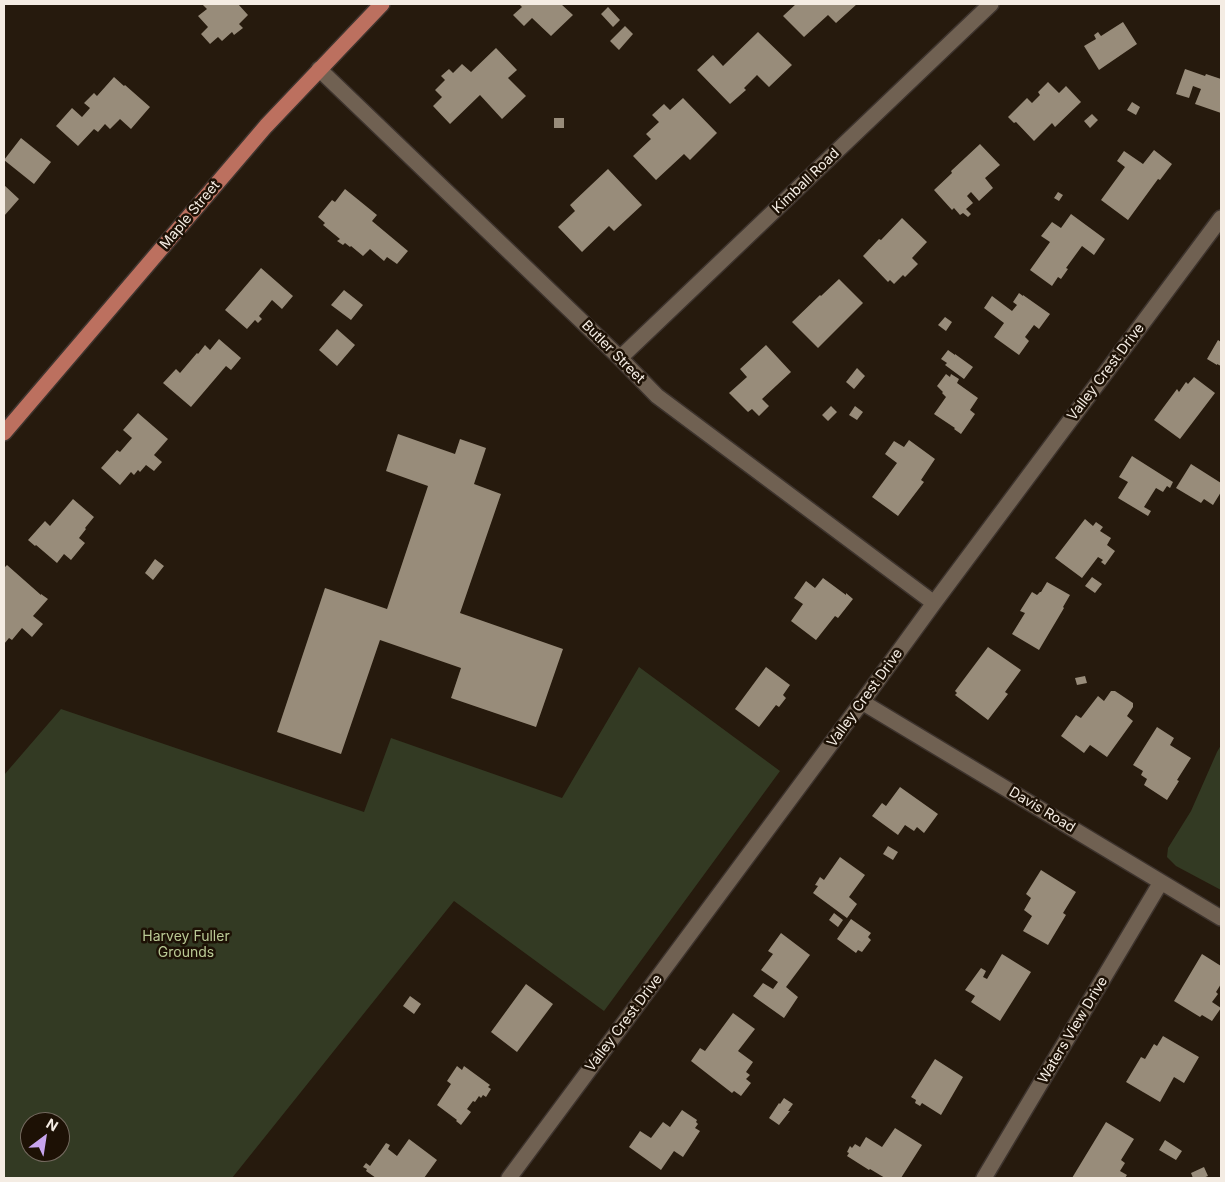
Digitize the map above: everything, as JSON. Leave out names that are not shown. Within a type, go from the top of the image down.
[{"type":"main road","name":"Maple Street","points":[[4,433],[266,126],[382,4]]},
{"type":"street","name":"Kimball Road","points":[[620,358],[991,4]]},
{"type":"street","name":"Butler Street","points":[[319,69],[620,358],[657,396],[934,603]]},
{"type":"street","name":"Valley Crest Drive","points":[[509,1178],[1221,218]]},
{"type":"street","name":"Davis Road","points":[[862,702],[1221,918]]},
{"type":"street","name":"Waters View Drive","points":[[984,1178],[1161,882]]},
{"type":"green space","name":"Harvey Fuller Grounds","points":[[639,667],[780,771],[604,1011],[454,901],[232,1178],[4,1178],[4,775],[61,709],[364,812],[391,738],[562,798]]},
{"type":"green space","points":[[1221,745],[1221,890],[1176,866],[1167,857],[1168,848],[1191,811]]},
{"type":"building","points":[[202,4],[238,4],[248,15],[239,24],[243,28],[234,35],[232,32],[222,41],[218,37],[210,44],[201,34],[208,27],[198,16],[207,9]]},
{"type":"building","points":[[521,4],[561,4],[573,15],[551,36],[532,18],[524,26],[513,15],[522,7]]},
{"type":"building","points":[[796,4],[857,4],[836,23],[828,15],[804,37],[783,16]]},
{"type":"building","points":[[608,7],[620,20],[613,27],[601,14]]},
{"type":"building","points":[[1123,22],[1137,44],[1099,70],[1084,46],[1096,39],[1094,35],[1098,32],[1101,36]]},
{"type":"building","points":[[625,26],[633,34],[619,50],[610,41]]},
{"type":"building","points":[[758,32],[792,65],[769,87],[757,75],[744,88],[746,90],[730,104],[697,70],[713,55],[723,66]]},
{"type":"building","points":[[496,48],[517,70],[508,78],[526,96],[502,119],[480,95],[450,124],[433,106],[442,97],[435,90],[445,80],[441,76],[449,69],[453,73],[462,64],[471,72]]},
{"type":"building","points":[[1185,69],[1221,79],[1221,113],[1195,104],[1201,89],[1193,86],[1189,98],[1176,94]]},
{"type":"building","points":[[114,77],[150,107],[131,129],[120,119],[110,129],[105,124],[98,132],[94,129],[78,146],[56,126],[72,108],[82,117],[90,108],[84,103],[94,93],[97,96]]},
{"type":"building","points":[[1048,82],[1059,93],[1066,86],[1081,102],[1055,127],[1052,123],[1034,141],[1016,122],[1014,123],[1008,117],[1027,98],[1032,103],[1040,95],[1038,92]]},
{"type":"building","points":[[683,98],[717,133],[690,160],[684,154],[656,180],[633,156],[651,139],[646,134],[659,122],[652,115],[664,104],[670,110]]},
{"type":"building","points":[[1132,102],[1140,107],[1136,115],[1127,110]]},
{"type":"building","points":[[1092,114],[1098,120],[1090,128],[1084,121]]},
{"type":"building","points":[[554,118],[564,118],[564,128],[554,128]]},
{"type":"building","points":[[21,138],[51,162],[34,184],[4,160]]},
{"type":"building","points":[[980,144],[1000,165],[985,178],[993,188],[979,201],[971,192],[967,196],[973,203],[966,209],[971,214],[968,217],[963,213],[960,215],[954,208],[952,210],[934,190]]},
{"type":"building","points":[[1154,150],[1172,164],[1160,180],[1158,179],[1128,220],[1101,200],[1125,167],[1117,161],[1124,151],[1143,164]]},
{"type":"building","points":[[608,169],[642,205],[614,231],[609,226],[582,252],[558,227],[575,211],[570,205]]},
{"type":"building","points":[[4,185],[19,199],[4,216]]},
{"type":"building","points":[[345,189],[377,215],[372,221],[408,251],[397,264],[387,257],[384,261],[370,249],[363,256],[351,246],[345,243],[343,245],[337,241],[340,239],[323,225],[325,223],[318,217],[332,200],[335,202]]},
{"type":"building","points":[[1058,192],[1063,195],[1059,201],[1054,198]]},
{"type":"building","points":[[1071,214],[1105,239],[1094,255],[1082,246],[1066,268],[1068,269],[1061,279],[1058,277],[1052,286],[1030,270],[1050,242],[1041,236],[1052,222],[1061,228]]},
{"type":"building","points":[[902,218],[927,242],[912,258],[918,264],[905,277],[903,275],[894,284],[890,280],[888,282],[863,256]]},
{"type":"building","points":[[261,268],[293,296],[282,309],[272,300],[259,316],[262,319],[258,323],[255,320],[247,329],[225,310]]},
{"type":"building","points":[[839,279],[863,303],[818,348],[792,322]]},
{"type":"building","points":[[344,290],[363,305],[351,320],[331,305]]},
{"type":"building","points":[[1019,293],[1050,314],[1039,329],[1034,325],[1025,337],[1029,341],[1019,355],[994,337],[1004,323],[984,308],[992,296],[1012,311],[1017,305],[1013,302]]},
{"type":"building","points":[[945,317],[952,322],[946,331],[938,325]]},
{"type":"building","points":[[337,329],[355,345],[337,366],[319,350]]},
{"type":"building","points":[[219,339],[241,358],[231,370],[226,366],[191,407],[163,383],[176,369],[180,373],[205,345],[210,350]]},
{"type":"building","points":[[1218,340],[1221,342],[1221,366],[1207,359]]},
{"type":"building","points":[[766,345],[791,372],[762,399],[769,406],[759,416],[752,409],[748,412],[729,393],[747,377],[740,369]]},
{"type":"building","points":[[948,350],[973,367],[964,379],[945,365],[947,363],[941,359]]},
{"type":"building","points":[[857,368],[865,376],[854,389],[846,382]]},
{"type":"building","points":[[946,374],[950,377],[951,374],[959,379],[957,383],[978,398],[970,410],[975,414],[961,434],[934,414],[946,397],[937,386]]},
{"type":"building","points":[[1194,377],[1215,393],[1180,439],[1154,420],[1177,389],[1179,392],[1186,382],[1188,384]]},
{"type":"building","points":[[831,406],[837,412],[828,421],[822,415]]},
{"type":"building","points":[[855,406],[863,412],[857,420],[849,415]]},
{"type":"building","points":[[138,413],[168,439],[154,455],[162,462],[154,471],[146,465],[140,472],[138,470],[134,475],[131,472],[120,485],[101,468],[117,450],[120,452],[132,438],[123,430]]},
{"type":"building","points":[[398,434],[455,454],[460,439],[486,448],[474,484],[501,494],[460,613],[563,649],[536,727],[451,698],[461,668],[380,640],[341,754],[277,732],[325,588],[387,609],[428,486],[386,471]]},
{"type":"building","points":[[909,440],[935,459],[921,480],[924,482],[898,516],[872,497],[897,463],[885,454],[894,441],[904,447]]},
{"type":"building","points":[[1132,456],[1173,482],[1170,488],[1167,486],[1163,492],[1156,488],[1144,507],[1151,511],[1148,516],[1118,498],[1128,482],[1119,477]]},
{"type":"building","points":[[1191,464],[1221,483],[1221,492],[1213,505],[1204,499],[1201,503],[1176,488]]},
{"type":"building","points":[[73,499],[94,517],[79,538],[85,543],[71,560],[64,554],[57,563],[28,540],[45,521],[50,526]]},
{"type":"building","points":[[1085,519],[1093,526],[1096,522],[1103,527],[1100,531],[1111,538],[1107,545],[1115,551],[1105,565],[1101,562],[1103,560],[1098,557],[1082,578],[1055,558]]},
{"type":"building","points":[[155,559],[164,566],[153,580],[145,573]]},
{"type":"building","points":[[7,565],[48,599],[33,616],[43,624],[32,637],[22,628],[12,640],[9,638],[4,644],[4,568]]},
{"type":"building","points":[[1092,577],[1102,584],[1095,593],[1085,586]]},
{"type":"building","points":[[823,578],[853,599],[838,618],[835,616],[816,640],[791,621],[803,604],[794,598],[806,581],[815,588]]},
{"type":"building","points":[[1047,582],[1070,595],[1039,650],[1012,634],[1025,613],[1020,611],[1032,592],[1037,595]]},
{"type":"building","points":[[988,647],[1021,670],[1005,692],[1008,694],[988,720],[955,695],[957,693],[955,691]]},
{"type":"building","points":[[766,667],[790,685],[783,695],[786,698],[779,707],[776,705],[759,727],[735,709]]},
{"type":"building","points":[[1085,676],[1087,683],[1077,685],[1075,678]]},
{"type":"building","points":[[1111,691],[1115,691],[1133,703],[1133,707],[1127,716],[1133,721],[1107,757],[1090,745],[1084,753],[1061,736],[1076,715],[1081,718],[1098,696],[1104,701]]},
{"type":"building","points":[[1157,727],[1174,738],[1170,745],[1191,758],[1167,800],[1144,785],[1147,779],[1141,775],[1143,771],[1133,765]]},
{"type":"building","points":[[900,787],[938,814],[924,833],[917,827],[914,831],[905,825],[898,835],[872,816],[882,803],[886,806]]},
{"type":"building","points":[[888,846],[898,852],[893,860],[883,854]]},
{"type":"building","points":[[840,857],[865,875],[849,897],[857,904],[847,918],[813,893],[818,886],[815,885],[820,877],[824,880]]},
{"type":"building","points":[[1041,870],[1076,892],[1063,913],[1066,915],[1048,945],[1023,931],[1032,916],[1024,910],[1031,898],[1026,894]]},
{"type":"building","points":[[834,913],[843,920],[838,927],[829,920]]},
{"type":"building","points":[[851,919],[871,933],[868,937],[871,940],[862,952],[858,950],[856,953],[837,939]]},
{"type":"building","points":[[781,933],[810,955],[786,987],[798,997],[784,1018],[753,996],[763,983],[773,989],[778,982],[761,970],[773,954],[768,951]]},
{"type":"building","points":[[1002,954],[1031,972],[1000,1021],[971,1002],[975,996],[965,990],[981,968],[986,971],[983,977],[987,979]]},
{"type":"building","points":[[1202,954],[1221,966],[1221,984],[1216,992],[1218,994],[1212,1002],[1221,1008],[1212,1021],[1202,1015],[1200,1017],[1174,1001]]},
{"type":"building","points":[[526,984],[553,1004],[517,1052],[491,1032]]},
{"type":"building","points":[[410,996],[421,1004],[414,1014],[403,1006]]},
{"type":"building","points":[[733,1013],[755,1029],[738,1051],[753,1062],[746,1072],[750,1075],[746,1079],[751,1083],[741,1096],[734,1091],[732,1093],[691,1061],[700,1048],[705,1051]]},
{"type":"building","points":[[1163,1036],[1199,1057],[1184,1083],[1174,1077],[1160,1102],[1126,1082],[1141,1057],[1145,1059],[1154,1044],[1157,1046]]},
{"type":"building","points":[[935,1059],[963,1077],[941,1115],[922,1103],[920,1106],[915,1103],[916,1100],[911,1097]]},
{"type":"building","points":[[457,1066],[462,1070],[464,1066],[490,1085],[488,1087],[491,1089],[486,1097],[483,1095],[481,1098],[479,1096],[475,1102],[473,1101],[467,1109],[471,1112],[461,1125],[437,1105],[451,1084],[447,1081]]},
{"type":"building","points":[[784,1098],[793,1104],[779,1125],[769,1118]]},
{"type":"building","points":[[682,1110],[697,1120],[698,1124],[695,1128],[700,1131],[683,1157],[674,1151],[661,1170],[629,1147],[640,1131],[651,1138],[663,1122],[670,1127]]},
{"type":"building","points":[[1106,1122],[1134,1139],[1121,1160],[1125,1163],[1120,1171],[1127,1175],[1125,1178],[1072,1178]]},
{"type":"building","points":[[895,1128],[922,1145],[901,1178],[885,1178],[847,1156],[850,1146],[852,1148],[855,1144],[860,1147],[866,1137],[882,1147]]},
{"type":"building","points":[[409,1139],[437,1160],[424,1178],[376,1178],[363,1167],[366,1163],[370,1166],[386,1143],[390,1145],[388,1149],[397,1156]]},
{"type":"building","points":[[1165,1140],[1182,1151],[1176,1160],[1159,1150]]},
{"type":"building","points":[[1204,1167],[1208,1176],[1193,1178],[1191,1173]]}]
